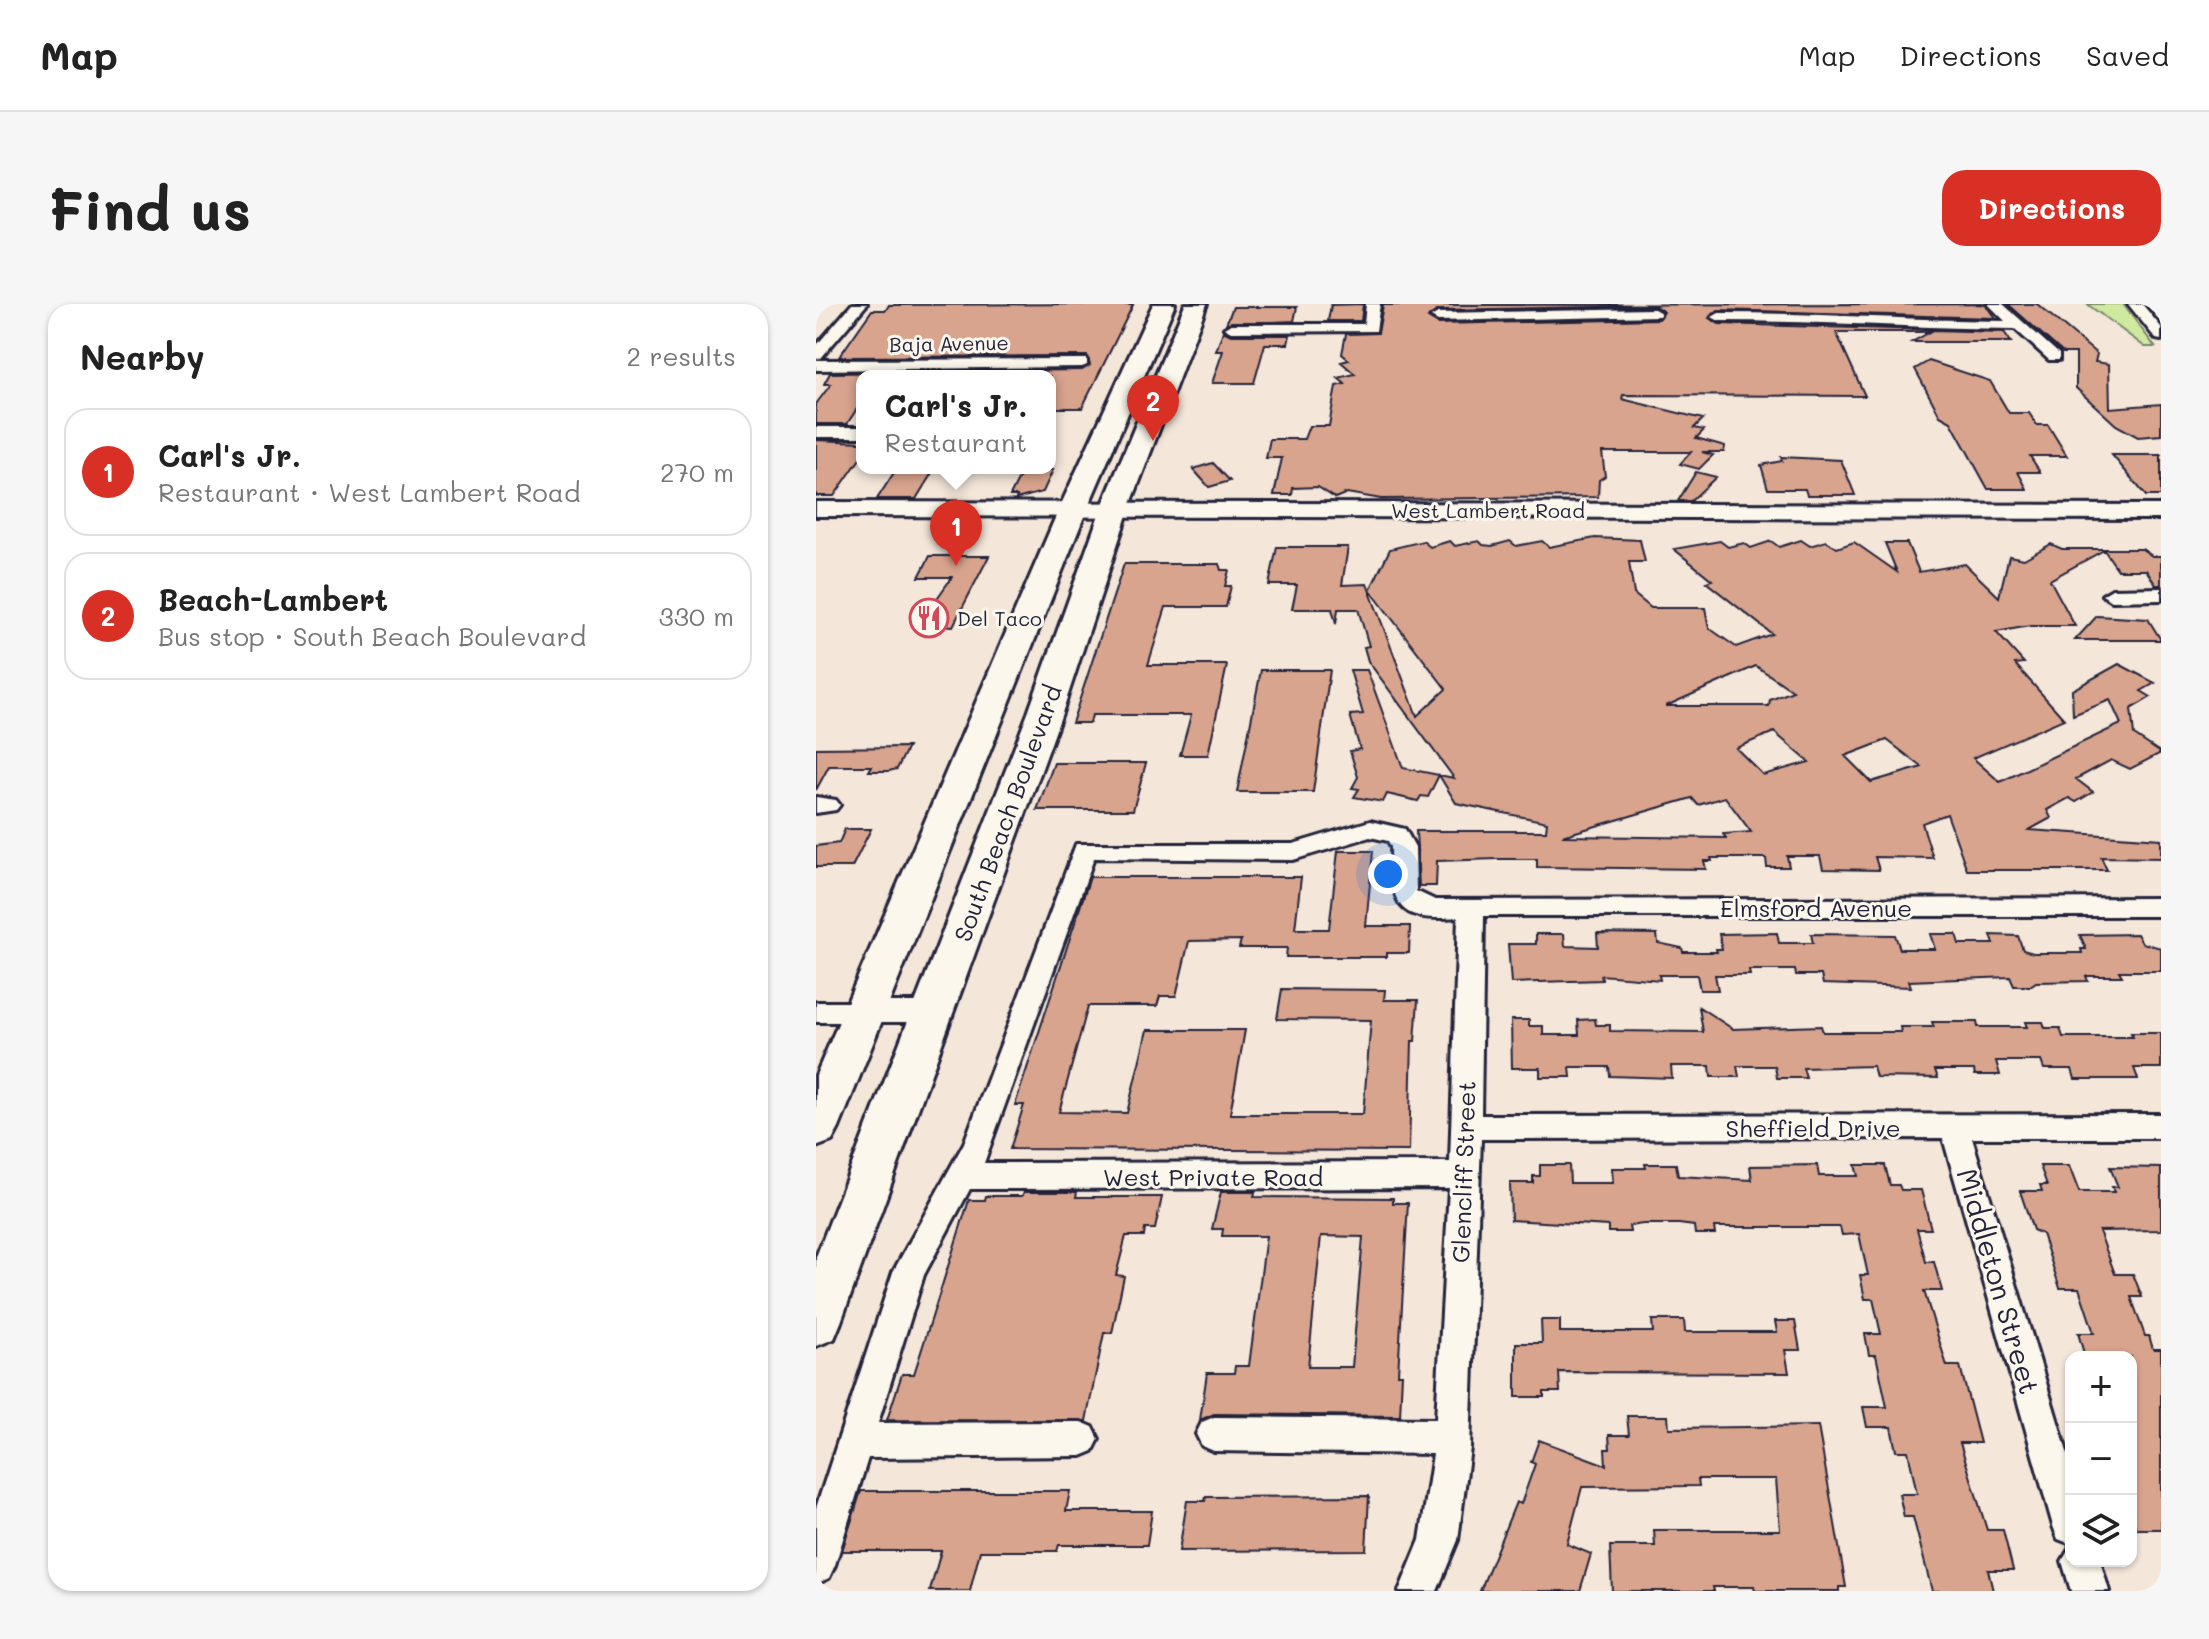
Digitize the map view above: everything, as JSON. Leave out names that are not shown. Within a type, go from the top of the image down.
[{"type":"main road","name":"South Beach Boulevard","points":[[816,1128],[1070,516],[1164,304]]},
{"type":"main road","name":"South Beach Boulevard","points":[[816,1322],[1045,713],[1112,517],[1196,304]]},
{"type":"main road","name":"West Lambert Road","points":[[816,509],[1112,517],[2161,526]]},
{"type":"main road","name":"West Lambert Road","points":[[1112,517],[2161,512]]},
{"type":"main road","name":"West Lambert Road","points":[[816,523],[1070,516]]},
{"type":"street","points":[[816,355],[860,304]]},
{"type":"street","points":[[1231,328],[1371,328],[1373,304]]},
{"type":"street","points":[[1881,304],[1891,324]]},
{"type":"street","points":[[1995,304],[2054,357]]},
{"type":"street","points":[[2135,304],[2161,336]]},
{"type":"street","points":[[1438,317],[1481,310],[1653,309],[1660,333]]},
{"type":"street","points":[[1719,317],[1773,310],[1891,324],[2018,325]]},
{"type":"street","name":"Baja Avenue","points":[[816,365],[1082,362]]},
{"type":"street","points":[[816,432],[856,432]]},
{"type":"street","points":[[2112,595],[2161,594]]},
{"type":"street","name":"Elmsford Avenue","points":[[962,1176],[978,1146],[1085,850],[1293,852],[1363,830],[1383,830],[1397,835],[1403,847],[1402,884],[1407,899],[1434,910],[1471,907],[2161,907]]},
{"type":"street","name":"Glencliff Street","points":[[1418,1591],[1439,1540],[1452,1437],[1465,1175],[1471,907]]},
{"type":"street","points":[[816,1012],[934,1012]]},
{"type":"street","name":"Sheffield Drive","points":[[1464,1127],[2161,1126]]},
{"type":"street","name":"Middleton Street","points":[[1954,1127],[2065,1506]]},
{"type":"street","name":"West Private Road","points":[[962,1176],[1465,1175]]},
{"type":"street","points":[[816,1565],[909,1272],[962,1176]]},
{"type":"street","points":[[1214,1434],[1452,1437]]},
{"type":"street","points":[[856,1441],[1081,1439]]},
{"type":"street","points":[[2083,1567],[2090,1591]]},
{"type":"green space","points":[[2087,304],[2123,304],[2155,347],[2145,347]]},
{"type":"building","points":[[1363,304],[1361,321],[1328,321],[1331,305]]},
{"type":"building","points":[[1985,304],[1995,318],[1718,310],[1709,318],[1719,324],[2004,332],[2011,342],[1912,342],[1930,332],[1836,332],[1865,396],[1623,395],[1622,399],[1703,419],[1694,428],[1704,430],[1696,438],[1725,446],[1724,452],[1702,452],[1713,455],[1699,469],[1680,464],[1691,452],[1602,452],[1605,476],[1599,480],[1598,497],[1381,499],[1347,493],[1335,498],[1318,487],[1293,488],[1292,495],[1274,495],[1282,458],[1266,458],[1270,439],[1304,439],[1309,426],[1329,426],[1336,386],[1345,384],[1338,378],[1355,374],[1341,362],[1349,360],[1342,354],[1346,334],[1378,333],[1383,305]],"holes":[[[1655,306],[1664,312],[1659,319],[1438,324],[1428,318],[1438,310]]]},
{"type":"building","points":[[2008,304],[2037,304],[2097,354],[2095,362],[2109,364],[2110,408],[2161,404],[2161,435],[2138,437],[2116,425],[2076,388],[2076,353],[2063,353]]},
{"type":"building","points":[[889,305],[1133,305],[1082,408],[1056,408],[1056,370],[1082,370],[1090,365],[1087,356],[839,357],[872,310],[886,310]]},
{"type":"building","points":[[1233,307],[1297,307],[1294,321],[1226,324]]},
{"type":"building","points":[[1223,331],[1231,335],[1290,335],[1288,344],[1265,344],[1254,383],[1212,383],[1223,351],[1216,351]]},
{"type":"building","points":[[1929,361],[1990,381],[2009,413],[2029,413],[2037,425],[2048,425],[2067,456],[2030,456],[2040,472],[2018,472],[2027,489],[1988,489],[1951,422],[1940,416],[1915,369]]},
{"type":"building","points":[[830,373],[856,373],[856,410],[847,424],[816,424],[816,404],[831,384],[824,384]]},
{"type":"building","points":[[816,440],[856,442],[856,465],[834,496],[816,496]]},
{"type":"building","points":[[2112,455],[2161,455],[2161,496],[2146,496]]},
{"type":"building","points":[[1781,457],[1841,460],[1855,495],[1807,495],[1805,489],[1768,489],[1761,465],[1782,461]]},
{"type":"building","points":[[1213,463],[1230,481],[1209,487],[1193,469]]},
{"type":"building","points":[[1696,472],[1716,477],[1691,501],[1678,501]]},
{"type":"building","points":[[893,474],[931,474],[916,499],[877,499]]},
{"type":"building","points":[[1021,474],[1051,474],[1043,492],[1016,499],[1017,496],[1010,496]]},
{"type":"building","points":[[1595,538],[1640,540],[1645,562],[1629,562],[1634,594],[1651,608],[1705,608],[1709,628],[1736,647],[1772,634],[1706,582],[1712,580],[1674,549],[1720,541],[1728,547],[1744,543],[1751,548],[1771,541],[1779,547],[1801,540],[1810,546],[1826,541],[1837,548],[1854,542],[1897,572],[1885,543],[1907,543],[1919,572],[1965,564],[1999,597],[2009,556],[2024,559],[2051,544],[2062,549],[2142,549],[2152,556],[2161,556],[2161,585],[2156,585],[2146,570],[2118,570],[2104,550],[2050,580],[2075,626],[2030,626],[1996,632],[2024,663],[2015,664],[2064,719],[1973,758],[2000,782],[2121,724],[2110,700],[2073,715],[2072,690],[2119,664],[2155,683],[2141,691],[2151,697],[2131,709],[2134,735],[2161,753],[2130,769],[2111,760],[2076,779],[2093,792],[2076,802],[2069,798],[2047,810],[2051,818],[2029,830],[2161,839],[2161,858],[2101,857],[2107,870],[1967,870],[1947,814],[1922,823],[1933,858],[1875,857],[1879,870],[1823,869],[1820,856],[1787,856],[1789,867],[1767,867],[1766,858],[1711,858],[1712,861],[1704,861],[1706,869],[1537,867],[1537,859],[1437,861],[1436,886],[1419,886],[1416,831],[1546,831],[1547,822],[1456,803],[1439,775],[1454,778],[1368,661],[1364,647],[1369,646],[1358,609],[1338,609],[1336,624],[1332,609],[1292,609],[1297,585],[1269,585],[1277,547],[1348,547],[1342,585],[1367,584],[1417,716],[1446,689],[1370,590],[1390,549],[1423,541],[1430,547],[1450,541],[1455,546],[1479,541],[1492,546],[1510,541],[1516,546],[1542,541],[1549,547]],"holes":[[[1756,666],[1793,691],[1770,700],[1769,706],[1666,706]],[[1774,732],[1809,762],[1763,775],[1736,748]],[[1887,740],[1922,767],[1871,782],[1845,756]],[[1725,797],[1751,832],[1723,834],[1726,838],[1562,836],[1692,798],[1698,805]]]},
{"type":"building","points":[[930,556],[989,556],[953,626],[919,624],[952,577],[919,577]]},
{"type":"building","points":[[1124,564],[1219,564],[1221,570],[1229,570],[1225,586],[1231,586],[1226,607],[1166,607],[1148,665],[1227,665],[1208,755],[1180,755],[1191,715],[1092,715],[1090,723],[1072,723]]},
{"type":"building","points":[[2097,616],[2148,619],[2161,640],[2075,640]]},
{"type":"building","points":[[1261,670],[1330,670],[1313,792],[1237,792]]},
{"type":"building","points":[[1350,670],[1367,670],[1403,768],[1439,775],[1428,797],[1421,796],[1418,801],[1387,794],[1383,802],[1354,797],[1359,789],[1352,788],[1358,777],[1350,751],[1360,749],[1350,715],[1363,714]]},
{"type":"building","points":[[908,747],[897,769],[889,771],[869,771],[872,766],[829,766],[816,790],[816,748]]},
{"type":"building","points":[[1054,763],[1146,763],[1133,810],[1037,810]]},
{"type":"building","points":[[845,829],[871,829],[852,867],[816,867],[816,846],[839,843]]},
{"type":"building","points":[[1338,851],[1373,851],[1366,926],[1410,926],[1409,953],[1387,953],[1387,957],[1286,957],[1287,948],[1239,948],[1241,940],[1189,941],[1176,996],[1160,996],[1157,1006],[1088,1006],[1059,1112],[1127,1113],[1147,1030],[1245,1030],[1230,1114],[1363,1114],[1371,1020],[1277,1019],[1282,989],[1385,990],[1384,1000],[1418,1000],[1415,1041],[1412,1041],[1409,1151],[1010,1149],[1024,1105],[1015,1105],[1090,877],[1301,877],[1295,929],[1329,929]]},
{"type":"building","points":[[1597,933],[1657,934],[1658,943],[1682,948],[1683,952],[1717,952],[1716,949],[1722,949],[1719,934],[1777,933],[1779,943],[1813,943],[1811,934],[1895,935],[1900,949],[1935,949],[1930,934],[1956,934],[1959,944],[1994,944],[1991,935],[2018,936],[2023,950],[2033,953],[2082,953],[2081,949],[2086,949],[2080,935],[2137,934],[2142,943],[2161,948],[2161,971],[2119,971],[2122,976],[2086,976],[2088,981],[2036,982],[2030,986],[2014,986],[2010,977],[1909,981],[1911,987],[1823,984],[1821,975],[1796,975],[1795,970],[1749,970],[1750,975],[1715,975],[1718,990],[1700,990],[1697,975],[1659,975],[1660,980],[1601,975],[1602,980],[1511,983],[1508,944],[1536,944],[1536,934],[1564,934],[1565,946],[1598,947]]},
{"type":"building","points":[[1699,1007],[1733,1029],[1821,1026],[1823,1032],[1901,1032],[1900,1027],[1934,1027],[1932,1022],[1977,1022],[1978,1027],[2027,1027],[2025,1022],[2043,1022],[2045,1028],[2060,1028],[2063,1037],[2133,1037],[2131,1033],[2161,1033],[2161,1068],[2134,1068],[2138,1079],[2075,1079],[2072,1069],[2044,1069],[2041,1061],[1996,1061],[2000,1075],[1975,1075],[1974,1070],[1935,1070],[1938,1078],[1876,1077],[1873,1066],[1803,1068],[1806,1078],[1777,1078],[1775,1066],[1737,1066],[1739,1077],[1711,1077],[1710,1066],[1671,1066],[1672,1078],[1610,1076],[1609,1067],[1570,1067],[1571,1077],[1540,1077],[1540,1068],[1512,1068],[1511,1020],[1529,1020],[1529,1026],[1543,1026],[1543,1035],[1579,1035],[1578,1020],[1595,1019],[1596,1025],[1610,1025],[1610,1031],[1703,1032]]},
{"type":"building","points":[[1645,1164],[1676,1164],[1678,1176],[1752,1180],[1750,1166],[1817,1165],[1819,1176],[1858,1176],[1855,1165],[1885,1165],[1890,1185],[1899,1185],[1901,1190],[1921,1190],[1931,1229],[1917,1229],[1926,1262],[1934,1262],[1942,1291],[1924,1291],[1947,1366],[1960,1366],[1980,1443],[1960,1443],[1987,1530],[2003,1530],[2013,1570],[1988,1570],[1993,1591],[1932,1591],[1913,1517],[1904,1517],[1899,1494],[1917,1494],[1908,1451],[1896,1451],[1891,1427],[1867,1427],[1863,1407],[1887,1407],[1876,1355],[1869,1355],[1865,1334],[1881,1334],[1873,1299],[1865,1299],[1860,1275],[1868,1275],[1859,1234],[1842,1235],[1840,1227],[1714,1227],[1715,1234],[1695,1234],[1694,1226],[1679,1224],[1643,1224],[1629,1226],[1630,1232],[1608,1232],[1608,1226],[1511,1220],[1510,1183],[1533,1183],[1533,1176],[1540,1176],[1540,1165],[1569,1165],[1570,1183],[1613,1183],[1612,1168],[1646,1168]]},
{"type":"building","points":[[2040,1166],[2069,1166],[2079,1192],[2114,1192],[2112,1187],[2118,1187],[2110,1167],[2161,1168],[2161,1230],[2099,1231],[2115,1274],[2133,1274],[2142,1297],[2131,1297],[2145,1336],[2149,1336],[2153,1349],[2161,1349],[2161,1529],[2137,1529],[2137,1351],[2083,1351],[2078,1333],[2094,1333],[2079,1288],[2060,1288],[2042,1234],[2033,1230],[2020,1191],[2042,1191],[2040,1185],[2047,1185]]},
{"type":"building","points":[[1024,1192],[1077,1192],[1076,1197],[1162,1197],[1155,1229],[1145,1229],[1144,1236],[1126,1236],[1116,1275],[1124,1276],[1112,1333],[1104,1333],[1086,1421],[887,1420],[902,1374],[914,1374],[969,1200],[985,1200],[986,1196],[1022,1196]]},
{"type":"building","points":[[1221,1192],[1255,1192],[1254,1197],[1393,1198],[1393,1203],[1408,1203],[1398,1374],[1402,1374],[1400,1416],[1214,1414],[1200,1420],[1207,1373],[1234,1373],[1235,1366],[1249,1366],[1266,1236],[1222,1236],[1223,1229],[1212,1229]],"holes":[[[1321,1236],[1363,1237],[1352,1367],[1308,1367]]]},
{"type":"building","points":[[1541,1320],[1560,1320],[1560,1332],[1653,1332],[1652,1320],[1684,1320],[1685,1332],[1777,1332],[1775,1321],[1795,1321],[1800,1350],[1785,1350],[1789,1373],[1559,1372],[1560,1392],[1544,1392],[1544,1397],[1516,1397],[1516,1343],[1542,1343]]},
{"type":"building","points":[[1627,1416],[1668,1416],[1669,1428],[1818,1426],[1846,1587],[1839,1587],[1839,1591],[1755,1591],[1754,1587],[1713,1587],[1714,1591],[1612,1591],[1610,1546],[1655,1546],[1654,1530],[1780,1530],[1776,1479],[1698,1479],[1699,1486],[1582,1487],[1567,1544],[1591,1554],[1580,1591],[1480,1591],[1516,1502],[1521,1504],[1535,1464],[1531,1462],[1539,1440],[1606,1465],[1605,1449],[1610,1449],[1609,1435],[1629,1435]]},
{"type":"building","points":[[861,1491],[1070,1491],[1066,1511],[1152,1511],[1147,1545],[1059,1545],[1057,1551],[980,1551],[970,1591],[930,1591],[941,1551],[842,1551]]},
{"type":"building","points":[[1369,1496],[1366,1550],[1179,1551],[1187,1501],[1205,1501],[1206,1497]]},
{"type":"place","name":"Beach-Lambert","points":[[1153,441]]},
{"type":"place","name":"Carl's Jr.","points":[[956,566]]},
{"type":"place","name":"Del Taco","points":[[929,618]]}]
